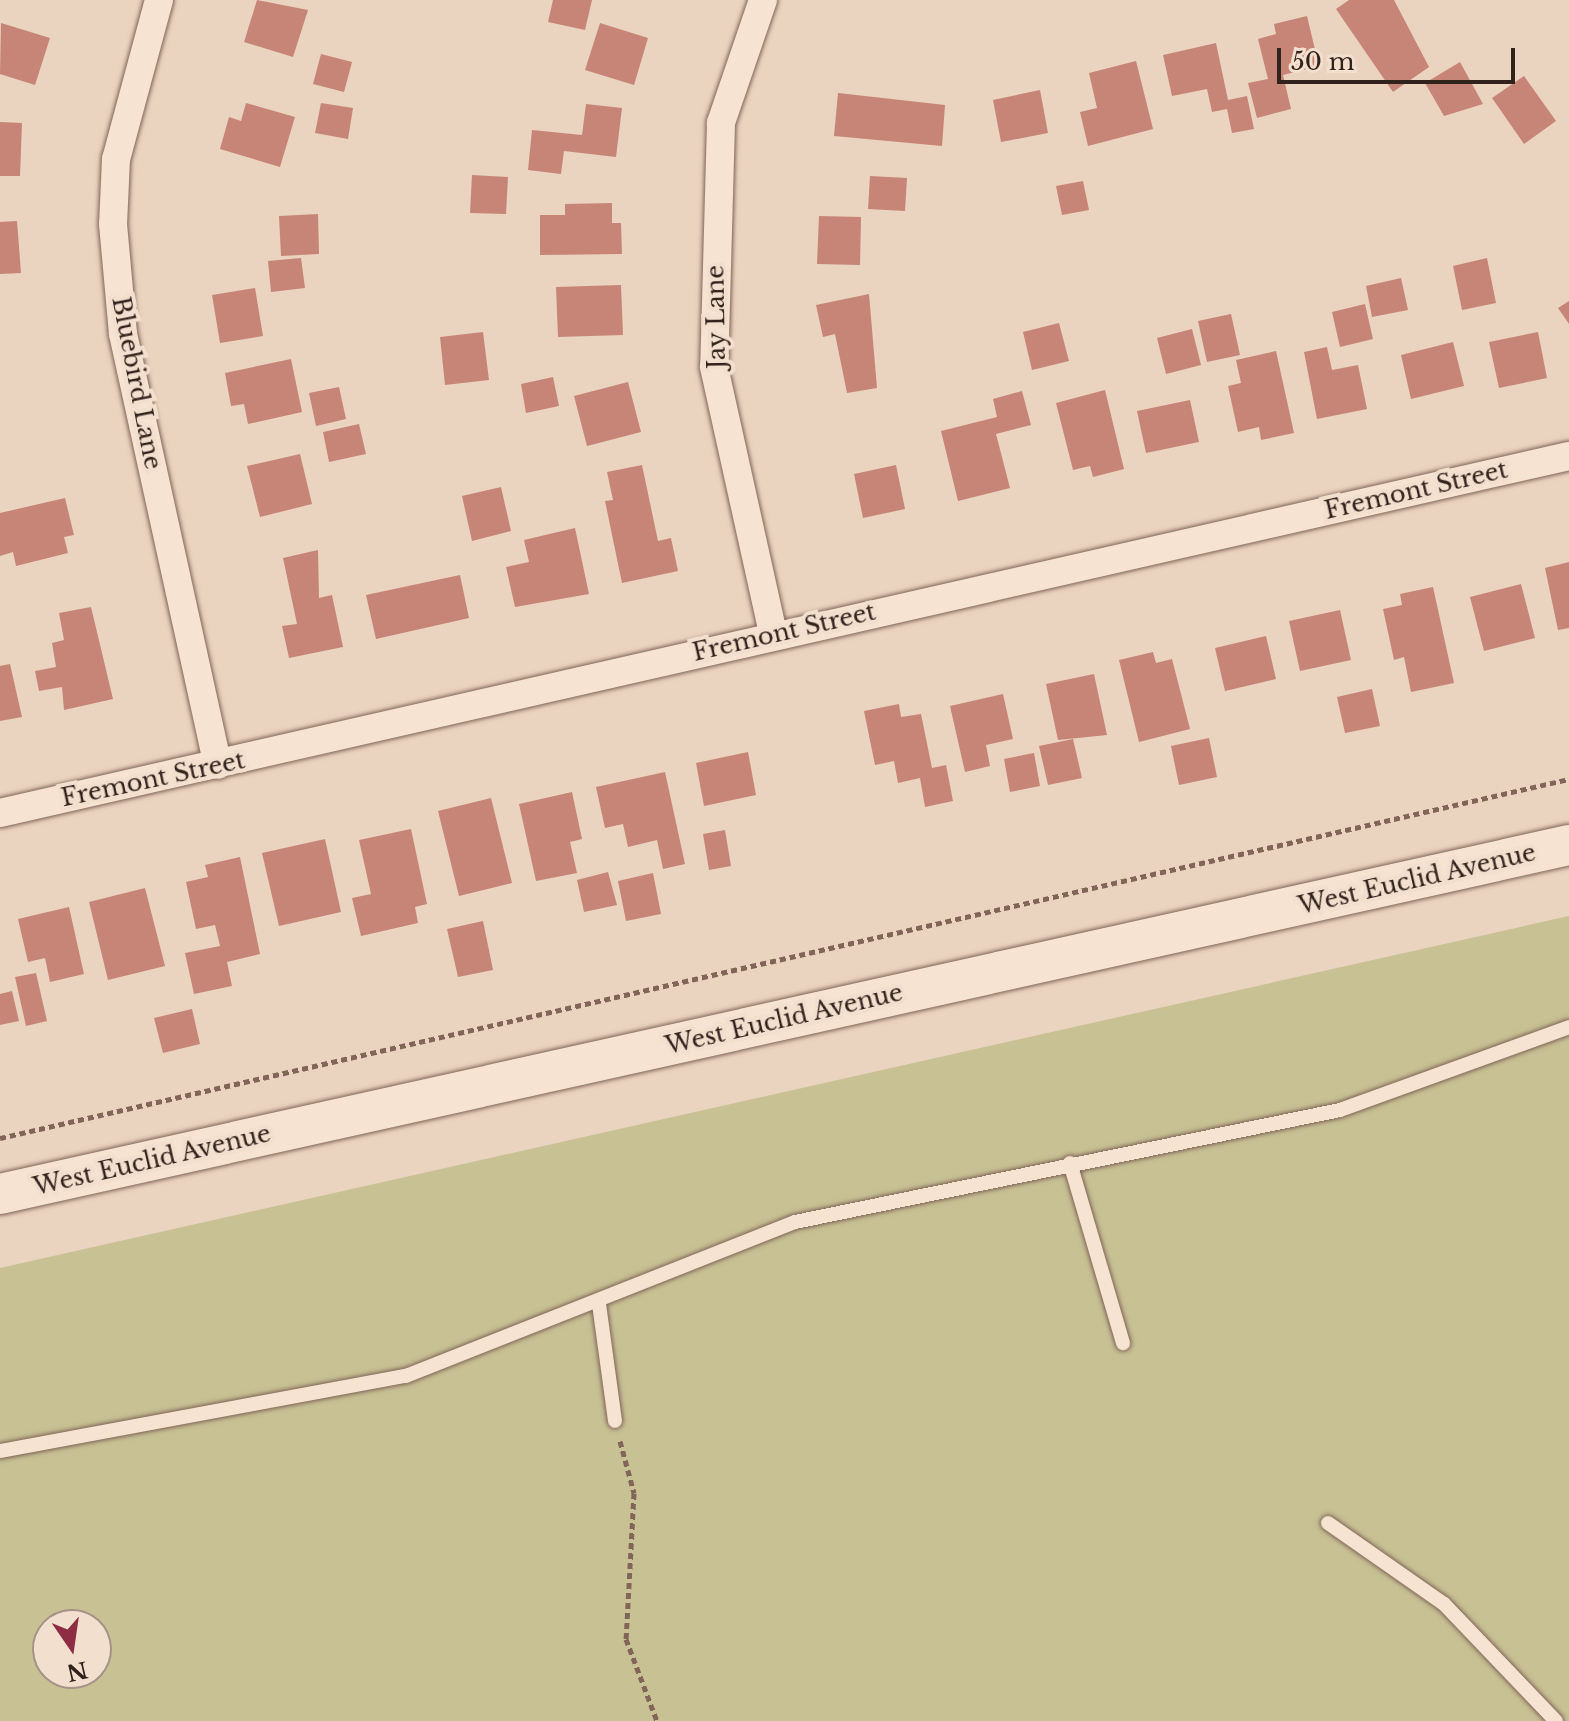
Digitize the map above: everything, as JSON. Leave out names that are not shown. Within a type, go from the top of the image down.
[{"type":"main road","name":"West Euclid Avenue","points":[[0,1194],[1569,845]]},
{"type":"street","name":"Bluebird Lane","points":[[159,0],[116,159],[114,240],[123,334],[218,765]]},
{"type":"street","name":"Jay Lane","points":[[763,0],[721,123],[714,367],[773,634]]},
{"type":"street","name":"Fremont Street","points":[[0,813],[218,765],[773,634],[1569,456]]},
{"type":"lane","points":[[0,1451],[406,1376],[599,1304],[722,1245],[795,1222],[1070,1163],[1340,1110],[1569,1027]]},
{"type":"lane","points":[[1070,1163],[1123,1343]]},
{"type":"lane","points":[[599,1304],[615,1421]]},
{"type":"lane","points":[[1328,1523],[1444,1604],[1556,1721]]},
{"type":"path","points":[[0,1138],[1569,779]]},
{"type":"path","points":[[615,1421],[634,1493],[626,1639],[657,1721]]},
{"type":"shaded area","points":[[1569,916],[1569,1721],[0,1721],[0,1268]]},
{"type":"building","points":[[257,0],[308,10],[293,57],[244,42]]},
{"type":"building","points":[[553,0],[592,0],[585,30],[548,22]]},
{"type":"building","points":[[1349,0],[1394,0],[1429,67],[1393,92],[1336,9]]},
{"type":"building","points":[[1307,16],[1319,66],[1283,75],[1291,109],[1257,118],[1248,83],[1268,79],[1258,39],[1276,34],[1274,24]]},
{"type":"building","points":[[1,23],[50,38],[35,85],[0,74]]},
{"type":"building","points":[[600,23],[648,38],[634,85],[585,70]]},
{"type":"building","points":[[1216,43],[1228,100],[1247,96],[1254,129],[1232,133],[1227,109],[1212,112],[1207,89],[1172,96],[1163,55]]},
{"type":"building","points":[[321,54],[352,62],[344,92],[313,84]]},
{"type":"building","points":[[1136,61],[1153,129],[1088,146],[1080,112],[1097,108],[1089,73]]},
{"type":"building","points":[[1460,62],[1483,104],[1444,116],[1425,83]]},
{"type":"building","points":[[1524,76],[1556,121],[1524,144],[1492,98]]},
{"type":"building","points":[[1040,90],[1048,133],[1001,142],[993,100]]},
{"type":"building","points":[[838,93],[945,105],[942,146],[834,136]]},
{"type":"building","points":[[246,103],[295,117],[280,167],[220,149],[229,117],[241,121]]},
{"type":"building","points":[[321,103],[353,108],[348,139],[315,133]]},
{"type":"building","points":[[586,104],[622,108],[616,157],[564,151],[561,174],[528,170],[532,130],[582,135]]},
{"type":"building","points":[[0,122],[22,123],[20,176],[0,176]]},
{"type":"building","points":[[472,175],[508,177],[506,214],[470,213]]},
{"type":"building","points":[[870,176],[907,178],[905,211],[868,209]]},
{"type":"building","points":[[1083,181],[1089,210],[1062,215],[1056,186]]},
{"type":"building","points":[[612,203],[612,223],[621,223],[622,254],[540,255],[540,215],[565,215],[565,204]]},
{"type":"building","points":[[318,214],[319,254],[281,256],[279,216]]},
{"type":"building","points":[[819,216],[861,217],[860,265],[817,264]]},
{"type":"building","points":[[17,221],[21,273],[0,274],[0,222]]},
{"type":"building","points":[[301,258],[305,288],[271,292],[268,261]]},
{"type":"building","points":[[1487,258],[1496,303],[1462,310],[1453,266]]},
{"type":"building","points":[[1401,278],[1408,310],[1372,317],[1366,286]]},
{"type":"building","points":[[621,285],[623,335],[558,337],[556,287]]},
{"type":"building","points":[[255,288],[263,336],[220,343],[212,295]]},
{"type":"building","points":[[869,294],[877,388],[847,393],[835,334],[823,337],[816,305]]},
{"type":"building","points":[[1569,301],[1569,324],[1558,308]]},
{"type":"building","points":[[1365,304],[1373,339],[1340,347],[1332,312]]},
{"type":"building","points":[[1231,314],[1240,355],[1207,362],[1198,321]]},
{"type":"building","points":[[1059,323],[1069,361],[1032,370],[1023,332]]},
{"type":"building","points":[[1192,329],[1201,365],[1166,374],[1157,338]]},
{"type":"building","points":[[483,332],[489,380],[445,385],[440,337]]},
{"type":"building","points":[[1538,332],[1547,378],[1499,388],[1489,342]]},
{"type":"building","points":[[1453,342],[1464,386],[1411,399],[1401,355]]},
{"type":"building","points":[[1327,347],[1332,370],[1358,365],[1367,409],[1317,419],[1304,352]]},
{"type":"building","points":[[1276,351],[1294,433],[1261,440],[1259,427],[1238,432],[1228,386],[1241,383],[1236,360]]},
{"type":"building","points":[[291,359],[302,412],[248,424],[244,404],[231,406],[225,373]]},
{"type":"building","points":[[553,377],[559,406],[526,413],[521,384]]},
{"type":"building","points":[[628,382],[641,432],[587,446],[574,396]]},
{"type":"building","points":[[339,387],[346,419],[316,426],[309,393]]},
{"type":"building","points":[[1105,390],[1124,469],[1093,477],[1090,466],[1073,470],[1056,403]]},
{"type":"building","points":[[1022,391],[1031,425],[996,434],[1010,488],[958,501],[941,431],[997,417],[993,399]]},
{"type":"building","points":[[1190,400],[1199,442],[1146,453],[1137,411]]},
{"type":"building","points":[[359,424],[366,454],[329,462],[323,432]]},
{"type":"building","points":[[300,454],[312,504],[260,517],[247,466]]},
{"type":"building","points":[[642,465],[658,541],[671,538],[678,571],[622,583],[605,501],[613,500],[607,472]]},
{"type":"building","points":[[896,465],[905,509],[863,518],[854,474]]},
{"type":"building","points":[[501,487],[511,531],[472,541],[462,496]]},
{"type":"building","points":[[65,498],[74,535],[64,537],[68,553],[16,566],[13,552],[0,556],[0,513]]},
{"type":"building","points":[[575,528],[589,594],[515,607],[506,567],[529,562],[524,540]]},
{"type":"building","points":[[318,550],[319,598],[332,595],[343,647],[289,658],[282,626],[297,624],[283,558]]},
{"type":"building","points":[[1569,562],[1569,628],[1558,630],[1545,568]]},
{"type":"building","points":[[460,575],[469,618],[376,639],[366,595]]},
{"type":"building","points":[[1521,584],[1535,638],[1484,651],[1470,597]]},
{"type":"building","points":[[1433,587],[1454,683],[1411,692],[1404,657],[1394,660],[1383,609],[1402,605],[1400,594]]},
{"type":"building","points":[[91,607],[113,699],[64,710],[62,687],[39,691],[35,671],[56,667],[52,643],[64,640],[59,613]]},
{"type":"building","points":[[1340,610],[1351,660],[1300,671],[1289,621]]},
{"type":"building","points":[[1266,636],[1276,679],[1225,691],[1215,648]]},
{"type":"building","points":[[1153,652],[1156,663],[1172,659],[1190,729],[1139,742],[1119,660]]},
{"type":"building","points":[[10,664],[22,717],[0,721],[0,666]]},
{"type":"building","points":[[1094,674],[1107,735],[1058,740],[1046,684]]},
{"type":"building","points":[[1372,689],[1380,726],[1345,733],[1337,697]]},
{"type":"building","points":[[1003,694],[1013,739],[986,745],[990,766],[965,772],[950,706]]},
{"type":"building","points":[[899,704],[901,717],[921,714],[932,768],[946,765],[953,801],[925,807],[920,778],[898,783],[894,761],[875,765],[864,711]]},
{"type":"building","points":[[1209,738],[1217,777],[1179,785],[1171,746]]},
{"type":"building","points":[[1073,739],[1082,778],[1048,785],[1039,746]]},
{"type":"building","points":[[748,752],[756,795],[704,806],[696,763]]},
{"type":"building","points":[[1034,753],[1040,786],[1010,792],[1004,759]]},
{"type":"building","points":[[665,772],[685,864],[663,869],[657,840],[628,847],[623,824],[605,828],[596,787]]},
{"type":"building","points":[[572,792],[582,839],[570,842],[577,873],[536,881],[519,804]]},
{"type":"building","points":[[491,798],[512,883],[459,896],[438,811]]},
{"type":"building","points":[[411,829],[427,904],[415,907],[418,923],[361,936],[352,898],[371,894],[359,840]]},
{"type":"building","points":[[725,830],[731,866],[709,870],[703,834]]},
{"type":"building","points":[[325,839],[341,912],[279,926],[262,853]]},
{"type":"building","points":[[240,857],[260,954],[227,962],[232,986],[194,994],[185,953],[220,946],[215,925],[196,929],[186,882],[208,877],[205,865]]},
{"type":"building","points":[[608,872],[617,905],[584,912],[577,880]]},
{"type":"building","points":[[653,873],[661,914],[626,921],[618,881]]},
{"type":"building","points":[[145,888],[165,966],[108,980],[89,902]]},
{"type":"building","points":[[69,907],[84,974],[50,982],[45,958],[28,962],[18,919]]},
{"type":"building","points":[[483,921],[493,970],[458,977],[447,929]]},
{"type":"building","points":[[36,973],[47,1021],[26,1026],[15,977]]},
{"type":"building","points":[[12,991],[19,1021],[0,1025],[0,994]]},
{"type":"building","points":[[192,1009],[200,1044],[163,1053],[154,1018]]}]
